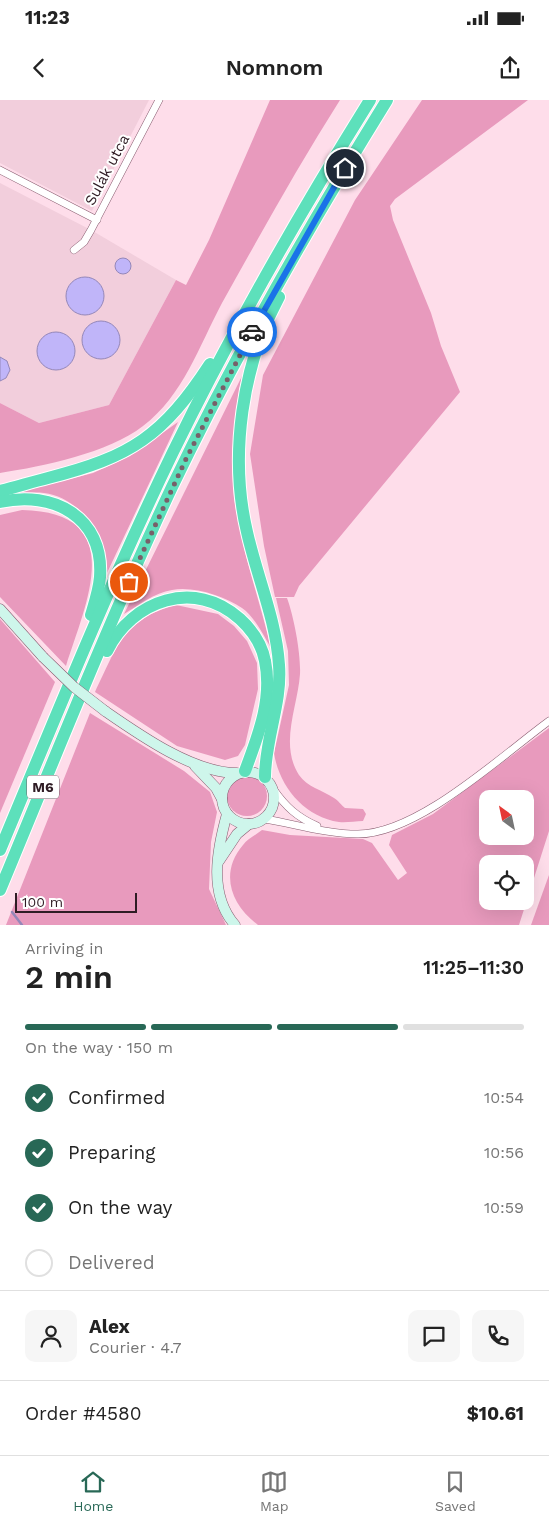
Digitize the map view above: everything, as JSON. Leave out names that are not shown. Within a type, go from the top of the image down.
[{"type":"highway","name":"M6","points":[[0,850],[75,670],[170,458],[254,297],[370,100]]},
{"type":"highway","name":"M6","points":[[0,890],[85,684],[186,459],[265,307],[317,214],[387,100]]},
{"type":"highway","points":[[265,777],[265,756],[278,693],[279,666],[271,618],[246,531],[242,507],[239,460],[242,417],[251,370],[261,338],[275,304],[307,246],[317,214]]},
{"type":"highway","points":[[0,490],[94,466],[118,456],[144,440],[172,415],[191,394],[254,297]]},
{"type":"highway","points":[[0,502],[33,498],[58,505],[81,521],[94,541],[100,566],[99,587],[75,670]]},
{"type":"highway","points":[[85,684],[101,663],[121,628],[147,608],[169,599],[183,598],[208,602],[223,607],[236,616],[252,634],[264,654],[267,668],[267,696],[264,711],[241,772]]},
{"type":"street","name":"Sulák utca","points":[[74,250],[84,242],[97,220],[159,100]]},
{"type":"street","points":[[0,170],[97,220]]},
{"type":"street","points":[[0,609],[43,657],[74,687],[105,712],[192,764],[211,770],[259,773],[265,777],[285,806],[300,818],[323,829]]},
{"type":"street","points":[[218,862],[238,834],[249,824],[264,819],[344,833],[377,832],[420,816],[447,798],[549,721]]},
{"type":"street","points":[[192,764],[216,788],[227,814],[218,850],[219,890],[227,913],[235,925]]},
{"type":"street","points":[[222,799],[226,784],[241,772]]},
{"type":"street","points":[[264,819],[274,806],[274,790]]},
{"type":"street","points":[[227,814],[241,823],[249,824]]},
{"type":"shaded area","points":[[0,100],[149,100],[92,211],[0,163]]},
{"type":"shaded area","points":[[270,100],[340,100],[309,150],[222,303],[180,385],[157,414],[143,426],[112,444],[75,457],[0,473],[0,403],[39,423],[109,405],[176,280],[186,285],[209,240]]},
{"type":"shaded area","points":[[422,100],[528,100],[395,199],[390,206],[393,220],[431,313],[441,346],[460,392],[299,586],[294,597],[275,597],[264,546],[250,454],[263,375],[355,200]]},
{"type":"shaded area","points":[[0,183],[91,230],[176,280],[109,405],[39,423],[0,403]]},
{"type":"shaded area","points":[[123,258],[129,260],[131,266],[129,272],[123,274],[117,272],[115,266],[117,260]]},
{"type":"shaded area","points":[[85,277],[98,283],[104,296],[98,309],[85,315],[72,309],[66,296],[72,283]]},
{"type":"shaded area","points":[[101,321],[114,327],[120,340],[114,353],[101,359],[88,353],[82,340],[88,327]]},
{"type":"shaded area","points":[[56,332],[69,338],[75,351],[69,364],[56,370],[43,364],[37,351],[43,338]]},
{"type":"shaded area","points":[[0,357],[7,361],[10,370],[6,378],[0,381]]},
{"type":"shaded area","points":[[242,376],[233,436],[234,497],[246,554],[271,648],[255,621],[247,612],[227,600],[208,593],[190,589],[172,590],[147,600],[124,614]]},
{"type":"shaded area","points":[[178,422],[107,573],[101,540],[90,521],[82,512],[74,505],[54,495],[16,493],[93,473],[130,456]]},
{"type":"shaded area","points":[[22,510],[56,515],[77,526],[89,544],[92,565],[89,589],[83,615],[66,666],[0,597],[0,515]]},
{"type":"shaded area","points":[[276,598],[287,598],[298,646],[299,686],[290,738],[290,751],[293,763],[302,779],[335,799],[345,808],[363,809],[366,814],[363,821],[339,822],[315,814],[295,798],[281,777],[274,753],[289,685],[288,651]]},
{"type":"shaded area","points":[[176,605],[218,614],[234,626],[247,641],[257,663],[258,689],[245,745],[238,756],[225,760],[177,746],[95,692],[116,648],[133,627],[144,618]]},
{"type":"shaded area","points":[[0,619],[55,682],[0,813]]},
{"type":"shaded area","points":[[90,713],[184,771],[210,792],[217,812],[211,842],[209,889],[226,925],[6,925]]},
{"type":"shaded area","points":[[549,728],[549,831],[534,878],[534,855],[479,855],[479,910],[524,910],[519,925],[258,925],[241,908],[231,888],[231,866],[236,856],[249,839],[262,830],[290,835],[363,839],[372,843],[398,880],[407,873],[389,845],[392,835],[433,814]]},
{"type":"shaded area","points":[[243,776],[251,776],[258,779],[264,785],[267,796],[264,807],[258,813],[251,816],[243,816],[236,813],[230,807],[227,800],[227,792],[230,785],[236,779]]},
{"type":"shaded area","points":[[549,875],[549,925],[531,925]]},
{"type":"waterway","points":[[12,912],[22,925]]},
{"type":"way so far","points":[[129,582],[186,459],[252,332]]},
{"type":"route","points":[[252,332],[290,261],[345,168]]}]
